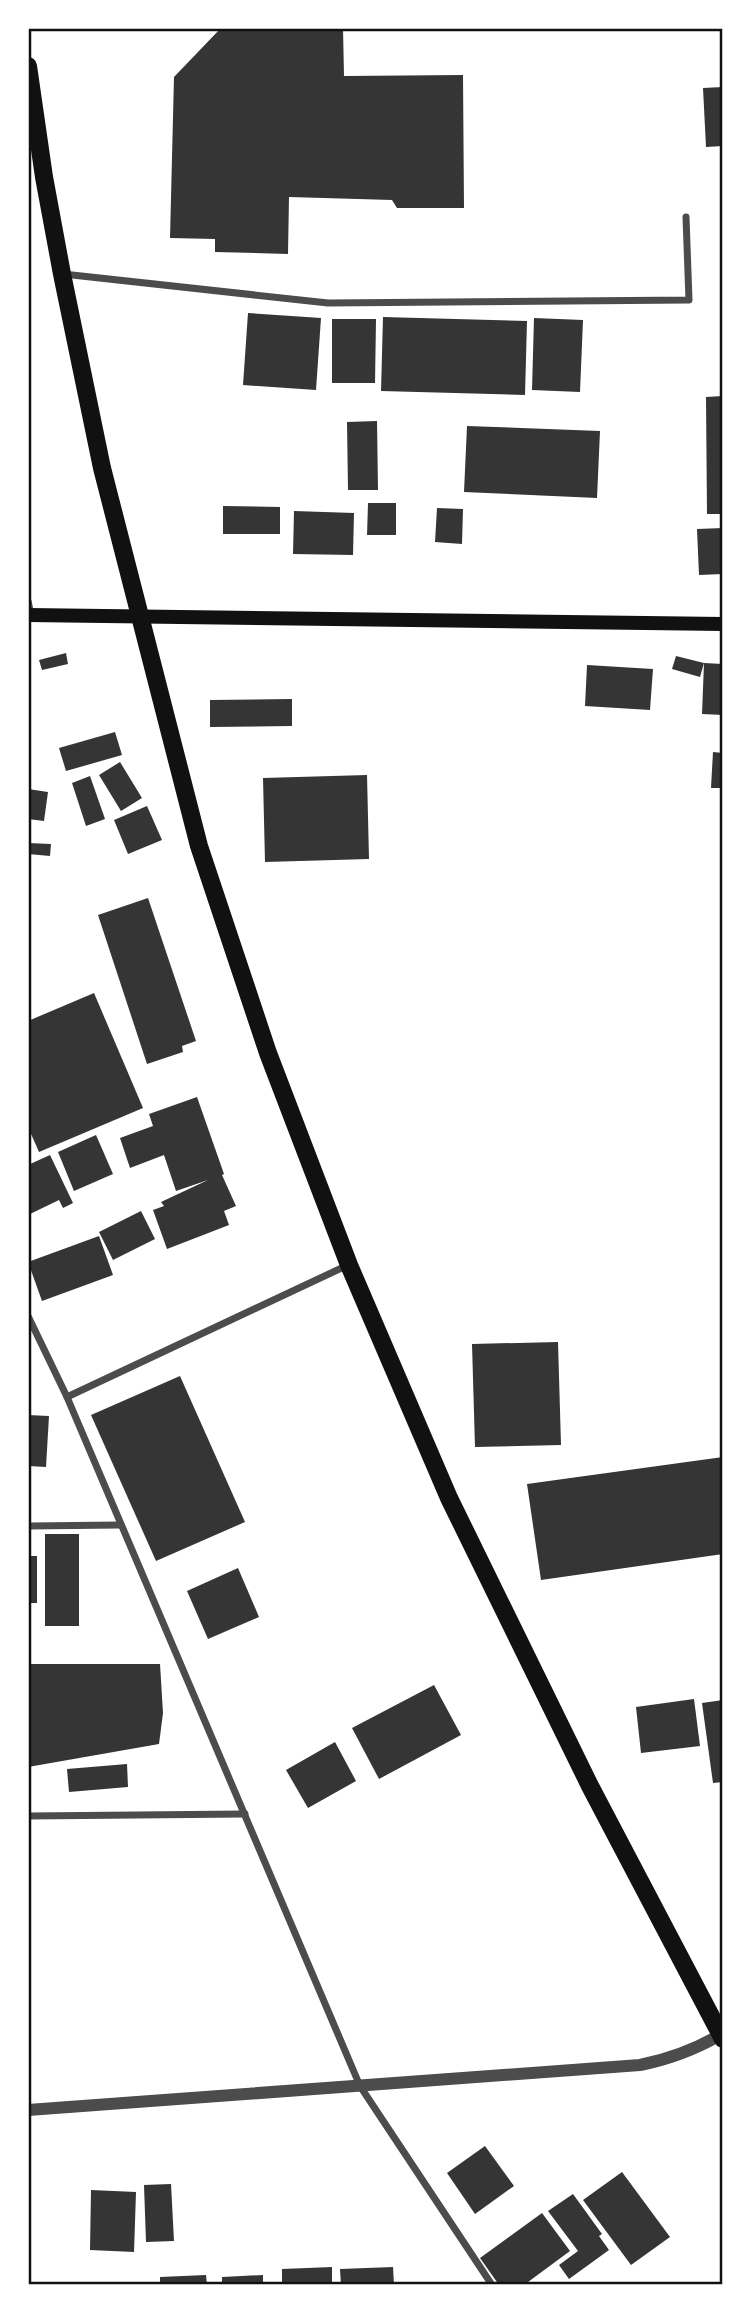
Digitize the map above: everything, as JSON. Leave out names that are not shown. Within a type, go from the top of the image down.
[{"type":"main road","points":[[28,66],[62,274],[102,468],[199,846],[268,1053],[349,1265],[449,1498],[590,1786],[722,2037]]},
{"type":"main road","points":[[29,611],[139,616],[723,624]]},
{"type":"street","points":[[62,274],[328,303],[689,300],[686,217]]},
{"type":"street","points":[[67,1397],[349,1265]]},
{"type":"street","points":[[28,1316],[67,1397],[360,2086],[492,2285]]},
{"type":"street","points":[[28,1526],[120,1525]]},
{"type":"street","points":[[28,1816],[245,1814]]},
{"type":"street","points":[[28,2110],[640,2065],[671,2059],[722,2037]]},
{"type":"building","points":[[221,28],[343,28],[344,76],[463,75],[464,208],[397,208],[392,200],[289,197],[288,254],[215,252],[215,239],[170,238],[174,77]]},
{"type":"building","points":[[723,87],[723,146],[706,147],[703,88]]},
{"type":"building","points":[[248,313],[321,318],[316,390],[243,385]]},
{"type":"building","points":[[383,317],[527,321],[525,395],[381,391]]},
{"type":"building","points":[[534,318],[583,320],[580,392],[532,390]]},
{"type":"building","points":[[332,319],[376,319],[375,383],[332,383]]},
{"type":"building","points":[[723,396],[723,514],[707,514],[706,397]]},
{"type":"building","points":[[377,421],[378,490],[348,490],[347,422]]},
{"type":"building","points":[[467,426],[600,431],[597,498],[464,492]]},
{"type":"building","points":[[368,503],[396,503],[396,535],[367,535]]},
{"type":"building","points":[[223,506],[280,507],[280,534],[223,534]]},
{"type":"building","points":[[437,508],[463,509],[462,544],[435,542]]},
{"type":"building","points":[[294,511],[354,513],[353,555],[293,554]]},
{"type":"building","points":[[723,528],[723,574],[699,575],[697,529]]},
{"type":"building","points":[[66,653],[68,664],[42,670],[39,660]]},
{"type":"building","points":[[676,656],[704,663],[700,677],[672,669]]},
{"type":"building","points":[[704,663],[723,664],[723,715],[702,714]]},
{"type":"building","points":[[587,665],[653,669],[650,710],[585,706]]},
{"type":"building","points":[[292,699],[292,726],[210,727],[210,700]]},
{"type":"building","points":[[115,732],[122,755],[66,771],[59,748]]},
{"type":"building","points":[[713,752],[723,753],[723,788],[711,788]]},
{"type":"building","points":[[120,762],[142,798],[121,811],[99,775]]},
{"type":"building","points":[[367,775],[369,859],[265,862],[263,778]]},
{"type":"building","points":[[90,776],[105,819],[86,826],[72,783]]},
{"type":"building","points":[[28,789],[48,792],[44,821],[28,819]]},
{"type":"building","points":[[147,806],[162,840],[128,854],[114,820]]},
{"type":"building","points":[[28,843],[51,844],[50,856],[28,854]]},
{"type":"building","points":[[148,898],[196,1041],[182,1046],[183,1052],[147,1064],[98,915]]},
{"type":"building","points":[[94,993],[143,1108],[39,1152],[28,1127],[28,1021]]},
{"type":"building","points":[[197,1097],[224,1174],[222,1175],[236,1206],[224,1211],[229,1225],[167,1249],[153,1210],[164,1206],[161,1202],[208,1180],[176,1191],[164,1155],[130,1168],[120,1138],[153,1126],[149,1114]]},
{"type":"building","points":[[96,1135],[113,1174],[74,1191],[58,1152]]},
{"type":"building","points":[[50,1155],[73,1203],[63,1208],[59,1200],[28,1215],[28,1165]]},
{"type":"building","points":[[141,1211],[155,1239],[113,1260],[99,1232]]},
{"type":"building","points":[[99,1236],[113,1275],[42,1301],[28,1262]]},
{"type":"building","points":[[558,1342],[561,1445],[475,1447],[472,1344]]},
{"type":"building","points":[[180,1376],[245,1522],[156,1561],[91,1415]]},
{"type":"building","points":[[28,1415],[49,1416],[46,1467],[28,1466]]},
{"type":"building","points":[[723,1457],[723,1554],[541,1580],[527,1484]]},
{"type":"building","points":[[45,1534],[79,1534],[79,1626],[45,1626]]},
{"type":"building","points":[[28,1556],[37,1556],[37,1603],[28,1603]]},
{"type":"building","points":[[238,1568],[259,1617],[208,1639],[187,1591]]},
{"type":"building","points":[[28,1664],[160,1664],[163,1713],[159,1744],[28,1767]]},
{"type":"building","points":[[434,1685],[461,1735],[379,1779],[352,1728]]},
{"type":"building","points":[[694,1699],[700,1746],[641,1753],[636,1707]]},
{"type":"building","points":[[723,1700],[723,1782],[713,1783],[702,1703]]},
{"type":"building","points":[[335,1742],[356,1781],[308,1808],[286,1770]]},
{"type":"building","points":[[127,1764],[128,1787],[69,1792],[67,1769]]},
{"type":"building","points":[[485,2146],[514,2186],[475,2214],[447,2173]]},
{"type":"building","points":[[622,2172],[670,2237],[631,2265],[583,2200]]},
{"type":"building","points":[[171,2184],[174,2241],[146,2242],[144,2185]]},
{"type":"building","points":[[91,2190],[136,2192],[134,2252],[90,2250]]},
{"type":"building","points":[[573,2194],[602,2234],[599,2236],[609,2250],[569,2279],[559,2265],[578,2251],[548,2211]]},
{"type":"building","points":[[542,2213],[570,2251],[524,2285],[499,2285],[480,2258]]},
{"type":"building","points":[[332,2267],[332,2285],[282,2285],[282,2269]]},
{"type":"building","points":[[393,2267],[394,2285],[341,2285],[340,2269]]},
{"type":"building","points":[[206,2275],[207,2285],[160,2285],[160,2277]]},
{"type":"building","points":[[263,2275],[263,2285],[222,2285],[222,2277]]}]
